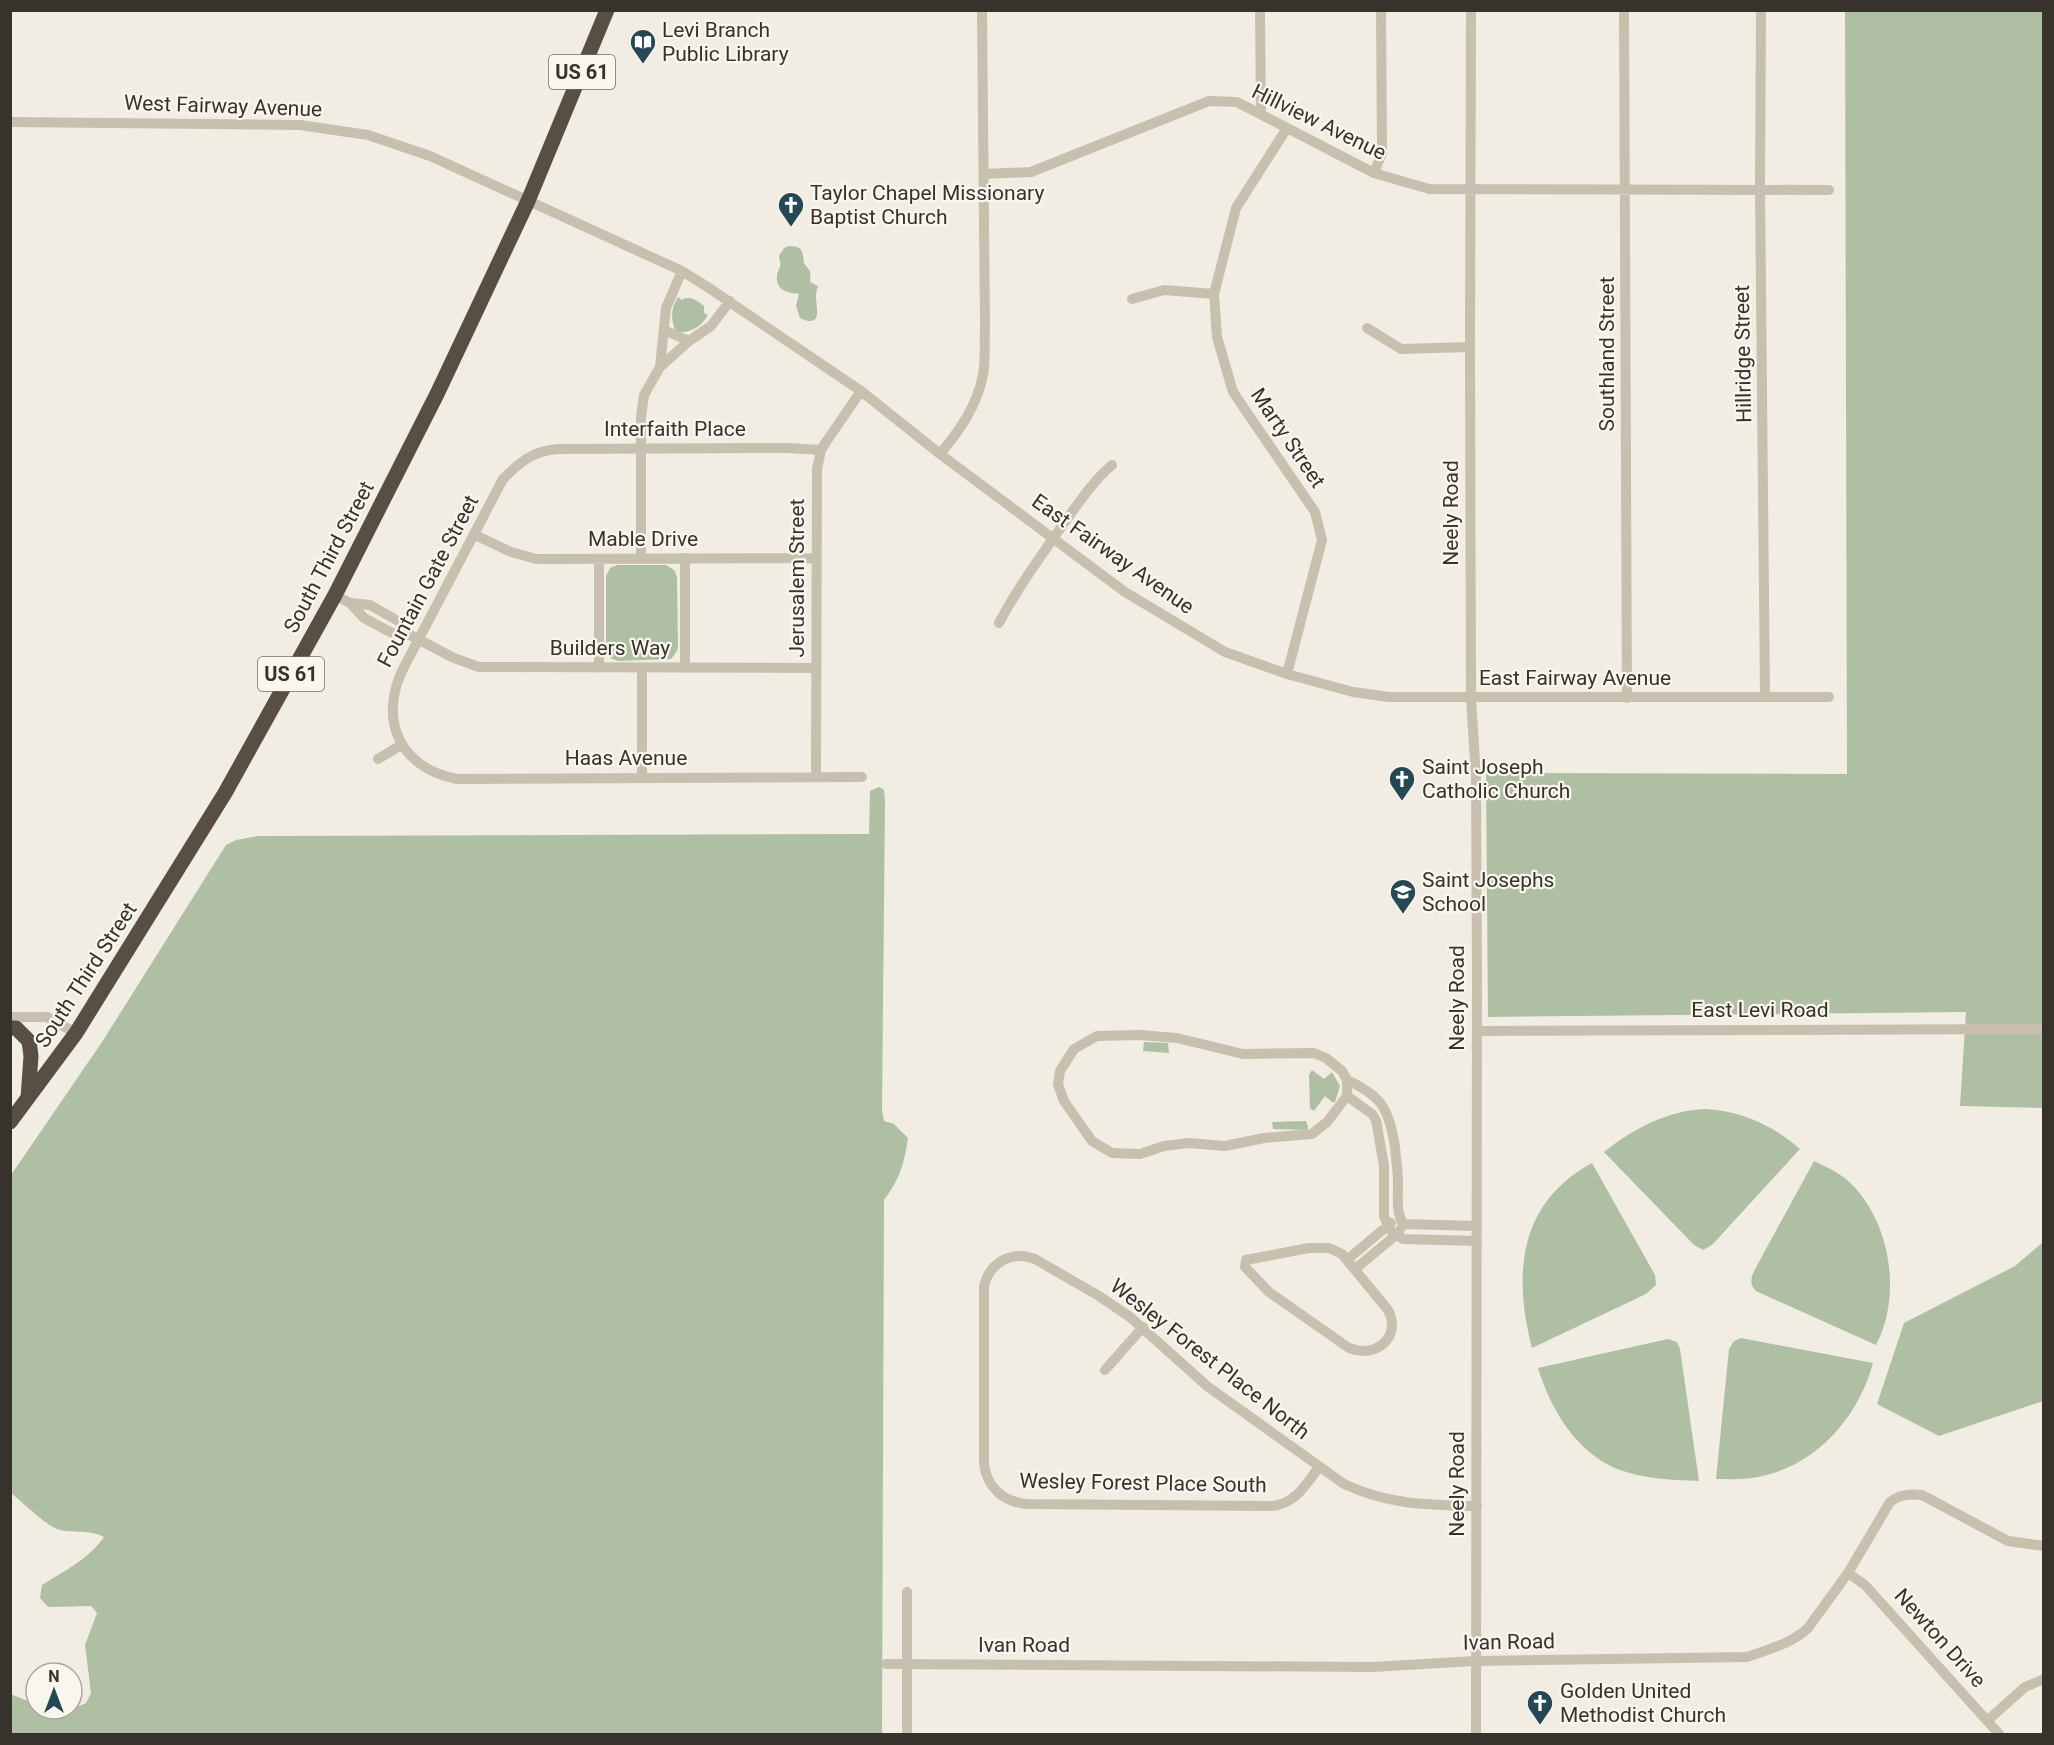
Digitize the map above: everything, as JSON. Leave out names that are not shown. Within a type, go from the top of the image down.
[{"type":"highway","name":"South Third Street","points":[[10,1122],[76,1033],[225,793],[335,596],[437,393],[528,201],[607,10]]},
{"type":"highway","points":[[10,1028],[16,1028],[29,1041],[31,1056],[28,1098]]},
{"type":"street","points":[[940,454],[968,418],[983,374],[985,327],[982,10]]},
{"type":"street","points":[[1260,10],[1261,114]]},
{"type":"street","points":[[1374,173],[1382,153],[1381,10]]},
{"type":"street","name":"Neely Road","points":[[1472,10],[1470,347],[1471,698],[1476,777],[1476,1734]]},
{"type":"street","name":"Southland Street","points":[[1624,10],[1627,698]]},
{"type":"street","name":"Hillridge Street","points":[[1761,10],[1760,189],[1765,696]]},
{"type":"street","name":"Hillview Avenue","points":[[984,174],[1031,172],[1209,101],[1237,102],[1374,173],[1429,189],[1829,190]]},
{"type":"street","name":"West Fairway Avenue","points":[[10,122],[260,124],[328,128],[368,135],[416,150],[528,201]]},
{"type":"street","name":"Marty Street","points":[[1287,128],[1236,208],[1214,294],[1217,337],[1233,392],[1315,512],[1322,540],[1287,675]]},
{"type":"street","name":"East Fairway Avenue","points":[[528,201],[682,271],[730,301],[861,391],[940,454],[1125,592],[1226,652],[1287,675],[1353,692],[1389,697],[1829,697]]},
{"type":"street","points":[[660,366],[668,299],[682,271]]},
{"type":"street","points":[[1132,299],[1164,290],[1214,294]]},
{"type":"street","points":[[641,558],[642,402],[660,366],[689,340],[711,326],[730,301]]},
{"type":"street","points":[[1367,328],[1401,349],[1470,347]]},
{"type":"street","points":[[664,330],[689,340]]},
{"type":"street","name":"Jerusalem Street","points":[[816,777],[816,475],[821,450],[861,391]]},
{"type":"street","name":"Interfaith Place","points":[[530,455],[543,450],[559,449],[788,448],[821,450]]},
{"type":"street","name":"Fountain Gate Street","points":[[401,746],[394,725],[393,693],[415,637],[475,535],[503,479],[518,463],[530,455]]},
{"type":"street","points":[[999,623],[1012,598],[1097,477],[1112,465]]},
{"type":"street","name":"Mable Drive","points":[[475,535],[511,552],[531,558],[815,558]]},
{"type":"street","points":[[685,558],[685,668]]},
{"type":"street","points":[[599,559],[599,668]]},
{"type":"street","name":"Builders Way","points":[[335,596],[350,603],[370,605],[398,621],[415,637],[454,658],[479,667],[816,668]]},
{"type":"street","points":[[642,668],[642,778]]},
{"type":"street","points":[[378,759],[401,746]]},
{"type":"street","name":"Haas Avenue","points":[[401,746],[432,771],[457,779],[862,777]]},
{"type":"street","points":[[10,1017],[47,1017],[76,1033]]},
{"type":"street","name":"East Levi Road","points":[[1477,1031],[2043,1029]]},
{"type":"street","points":[[1140,1035],[1177,1038],[1243,1054],[1314,1053],[1326,1058],[1342,1071],[1347,1080],[1347,1096],[1327,1122],[1312,1134],[1264,1138],[1226,1146],[1202,1143],[1173,1144],[1140,1154],[1123,1155],[1112,1153],[1092,1141],[1064,1101],[1058,1083],[1062,1066],[1080,1044],[1097,1036],[1140,1035]]},
{"type":"street","points":[[1347,1080],[1358,1085],[1380,1102],[1390,1118],[1398,1178],[1398,1215],[1401,1221],[1396,1235],[1355,1269]]},
{"type":"street","points":[[1347,1096],[1372,1114],[1376,1120],[1384,1178],[1383,1209],[1387,1226],[1403,1239],[1477,1241]]},
{"type":"street","points":[[1384,1178],[1398,1178]]},
{"type":"street","points":[[1347,1259],[1387,1226],[1401,1221],[1425,1226],[1477,1226]]},
{"type":"street","points":[[1424,1240],[1425,1226]]},
{"type":"street","points":[[1309,1248],[1329,1248],[1347,1259],[1388,1310],[1393,1320],[1389,1336],[1373,1351],[1349,1348],[1316,1326],[1269,1292],[1244,1264],[1246,1260],[1309,1248]]},
{"type":"street","name":"Wesley Forest Place North","points":[[992,1485],[985,1469],[984,1458],[984,1286],[993,1268],[999,1262],[1013,1256],[1025,1256],[1035,1259],[1109,1303],[1143,1327],[1207,1386],[1344,1484],[1384,1499],[1422,1505],[1477,1506]]},
{"type":"street","points":[[1105,1370],[1143,1327]]},
{"type":"street","name":"Wesley Forest Place South","points":[[992,1485],[1006,1499],[1027,1504],[1272,1506],[1284,1504],[1295,1497],[1319,1467]]},
{"type":"street","name":"Ivan Road","points":[[886,1664],[1372,1667],[1475,1661],[1747,1657],[1777,1647],[1800,1635],[1817,1617],[1848,1573],[1890,1502],[1900,1495],[1922,1495],[2008,1541],[2043,1546]]},
{"type":"street","name":"Newton Drive","points":[[1848,1573],[1865,1585],[1999,1734]]},
{"type":"street","points":[[907,1592],[908,1734]]},
{"type":"street","points":[[1988,1720],[2025,1687],[2043,1678]]},
{"type":"green space","points":[[1845,11],[2043,11],[2043,1108],[1960,1106],[1966,1012],[1488,1017],[1486,773],[1847,774]]},
{"type":"green space","points":[[789,246],[800,248],[804,263],[810,272],[810,282],[818,286],[817,314],[813,321],[800,318],[796,306],[799,294],[787,292],[778,285],[779,256],[784,248]]},
{"type":"green space","points":[[678,297],[682,300],[690,298],[696,300],[704,306],[704,313],[708,315],[699,326],[690,331],[676,331],[674,327],[673,310]]},
{"type":"green space","points":[[617,565],[666,565],[674,570],[677,577],[678,647],[671,659],[618,661],[610,658],[606,651],[606,576],[610,568]]},
{"type":"green space","points":[[879,787],[884,790],[885,800],[882,1110],[884,1121],[894,1124],[908,1138],[900,1171],[884,1200],[882,1734],[11,1734],[10,1694],[24,1699],[24,1721],[84,1721],[84,1704],[91,1693],[85,1645],[97,1613],[91,1606],[48,1607],[40,1598],[42,1585],[84,1558],[104,1537],[93,1533],[52,1527],[11,1493],[11,1175],[102,1042],[226,845],[236,840],[259,836],[869,834],[870,791]]},
{"type":"green space","points":[[1144,1042],[1168,1043],[1169,1053],[1143,1051]]},
{"type":"green space","points":[[1312,1070],[1324,1079],[1332,1072],[1340,1086],[1335,1102],[1325,1096],[1314,1111],[1310,1108],[1309,1075]]},
{"type":"green space","points":[[1706,1109],[1732,1113],[1756,1121],[1779,1133],[1800,1149],[1712,1245],[1703,1250],[1694,1245],[1604,1152],[1652,1122],[1678,1113]]},
{"type":"green space","points":[[1306,1121],[1307,1130],[1273,1129],[1272,1122]]},
{"type":"green space","points":[[1814,1161],[1842,1176],[1861,1195],[1882,1235],[1888,1257],[1889,1303],[1876,1345],[1758,1292],[1752,1286],[1754,1271]]},
{"type":"green space","points":[[1592,1163],[1655,1275],[1656,1285],[1646,1294],[1532,1348],[1523,1294],[1523,1268],[1527,1243],[1535,1220],[1549,1199],[1567,1179]]},
{"type":"green space","points":[[2043,1242],[2043,1401],[1939,1436],[1877,1404],[1904,1323],[2015,1266]]},
{"type":"green space","points":[[1741,1338],[1873,1363],[1857,1402],[1832,1436],[1816,1451],[1779,1471],[1753,1478],[1716,1479],[1729,1349],[1734,1341]]},
{"type":"green space","points":[[1668,1339],[1677,1342],[1680,1349],[1699,1481],[1639,1475],[1605,1463],[1579,1442],[1558,1415],[1538,1368]]},
{"type":"place","name":"Levi Branch Public Library","points":[[643,65]]},
{"type":"place","name":"Taylor Chapel Missionary Baptist Church","points":[[791,228]]},
{"type":"place","name":"Saint Joseph Catholic Church","points":[[1402,802]]},
{"type":"place","name":"Saint Josephs School","points":[[1403,915]]},
{"type":"place","name":"Golden United Methodist Church","points":[[1540,1726]]}]
